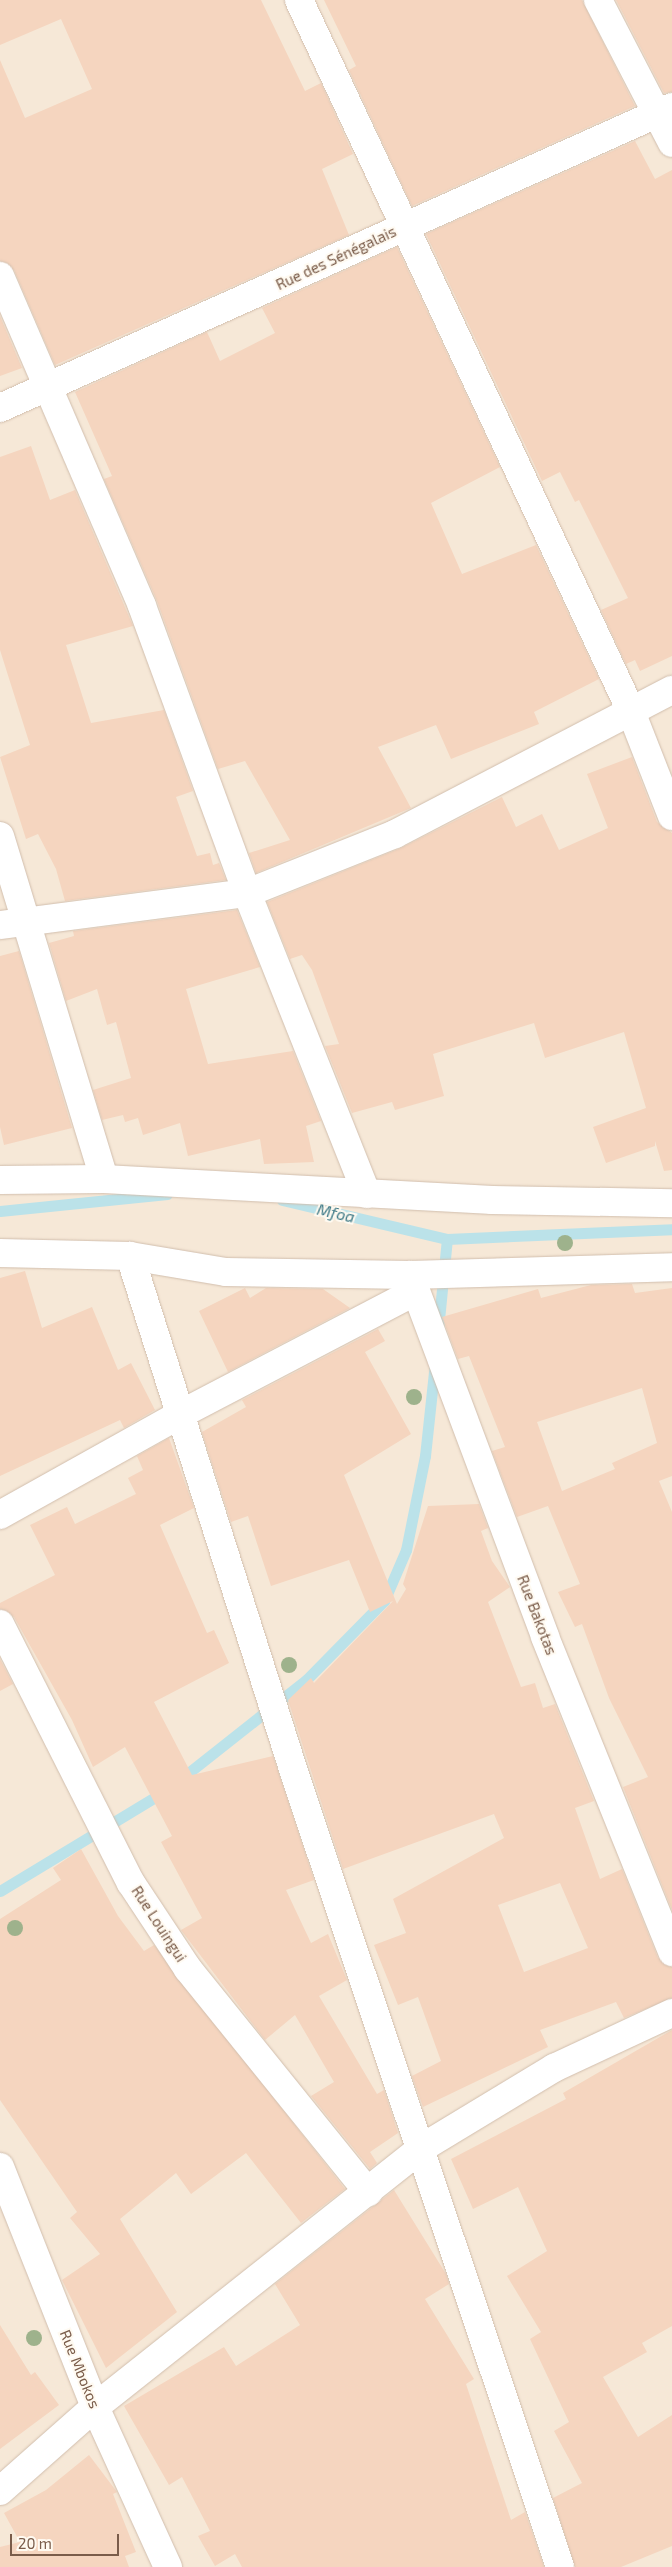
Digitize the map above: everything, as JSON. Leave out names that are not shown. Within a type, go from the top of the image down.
[{"type":"street","points":[[299,0],[406,224],[630,708],[672,816]]},
{"type":"street","points":[[598,0],[664,111],[672,143]]},
{"type":"street","name":"Rue des Sénégalais","points":[[0,408],[48,388],[406,224],[664,111]]},
{"type":"street","points":[[0,276],[142,606],[247,893],[367,1194]]},
{"type":"street","points":[[13,923],[247,893],[395,834],[630,708],[672,690]]},
{"type":"street","points":[[0,836],[13,923],[104,1179]]},
{"type":"street","points":[[0,1180],[104,1179],[367,1194],[672,1203]]},
{"type":"street","points":[[0,1254],[130,1256],[226,1272],[413,1283],[672,1267]]},
{"type":"street","points":[[130,1256],[179,1415],[420,2149],[560,2567]]},
{"type":"street","points":[[0,1515],[413,1283]]},
{"type":"street","name":"Rue Bakotas","points":[[413,1283],[544,1637],[672,1952]]},
{"type":"street","name":"Rue Louingui","points":[[0,1624],[132,1883],[188,1968],[368,2192]]},
{"type":"street","points":[[0,2491],[95,2407],[420,2149],[554,2068],[672,2014]]},
{"type":"street","name":"Rue Mbokos","points":[[0,2167],[95,2407],[168,2567]]},
{"type":"shaded area","points":[[0,0],[672,0],[672,2567],[0,2567]]},
{"type":"building","points":[[0,0],[261,0],[305,91],[321,83],[353,154],[322,169],[349,235],[55,365],[14,270],[0,261],[0,60],[25,118],[92,89],[61,19],[0,45]]},
{"type":"building","points":[[324,0],[582,0],[635,106],[412,206],[349,70],[356,66]]},
{"type":"building","points":[[616,0],[672,0],[672,92],[664,93]]},
{"type":"building","points":[[635,141],[655,179],[672,170],[672,656],[640,671],[635,660],[626,664],[601,610],[628,598],[579,500],[575,502],[560,472],[542,481],[426,234]]},
{"type":"building","points":[[397,247],[500,467],[431,503],[462,574],[536,545],[599,679],[534,712],[539,724],[451,759],[436,725],[378,747],[411,808],[256,873],[249,853],[290,840],[245,761],[218,769],[157,601],[104,479],[112,476],[75,392],[207,332],[220,361],[275,333],[262,308]]},
{"type":"building","points":[[0,316],[22,368],[0,376]]},
{"type":"building","points":[[31,446],[50,500],[75,490],[133,626],[66,645],[91,723],[164,710],[193,791],[176,797],[197,856],[210,853],[213,865],[219,863],[226,880],[65,901],[56,869],[38,834],[26,839],[0,757],[30,745],[0,650],[0,457]]},
{"type":"building","points":[[632,757],[657,822],[672,833],[672,1170],[664,1171],[655,1141],[655,1146],[606,1163],[593,1127],[646,1108],[624,1032],[545,1058],[534,1023],[433,1054],[444,1096],[395,1110],[392,1102],[352,1113],[325,1046],[339,1044],[312,970],[302,955],[290,959],[267,902],[401,848],[502,797],[516,827],[542,814],[559,850],[608,828],[587,774]]},
{"type":"building","points":[[237,910],[260,967],[186,989],[208,1064],[293,1051],[321,1121],[306,1126],[314,1162],[264,1164],[260,1139],[188,1156],[180,1123],[143,1135],[138,1118],[125,1122],[123,1115],[102,1120],[93,1090],[131,1078],[116,1022],[107,1025],[97,989],[66,1001],[49,943],[74,936],[73,931]]},
{"type":"building","points":[[19,951],[72,1128],[4,1145],[0,1127],[0,956]]},
{"type":"building","points":[[25,1271],[42,1328],[92,1307],[118,1370],[131,1363],[155,1410],[124,1428],[120,1420],[0,1476],[0,1278]]},
{"type":"building","points":[[632,1284],[635,1293],[672,1288],[672,1476],[659,1481],[672,1512],[672,1910],[623,1787],[648,1777],[609,1698],[582,1624],[575,1627],[558,1592],[580,1584],[548,1506],[517,1517],[492,1451],[505,1447],[469,1356],[458,1359],[442,1317],[538,1289],[541,1298],[591,1285]],"holes":[[[642,1388],[657,1443],[612,1463],[615,1469],[562,1491],[537,1422]]]},
{"type":"building","points":[[245,1288],[250,1298],[266,1288],[323,1289],[350,1308],[228,1372],[199,1311]]},
{"type":"building","points":[[378,1329],[385,1341],[365,1352],[411,1434],[344,1475],[397,1604],[406,1589],[403,1584],[428,1506],[479,1504],[488,1528],[481,1531],[492,1561],[510,1587],[488,1602],[521,1687],[535,1683],[543,1708],[555,1704],[594,1801],[575,1808],[600,1879],[622,1869],[658,1958],[672,1967],[672,1998],[624,2018],[616,2002],[540,2030],[548,2047],[423,2107],[412,2076],[441,2061],[418,1997],[398,2005],[374,1945],[406,1933],[393,1899],[504,1838],[494,1814],[343,1869],[288,1700],[311,1678],[314,1683],[393,1601],[370,1612],[349,1560],[271,1586],[248,1516],[231,1522],[202,1432],[246,1407],[242,1400]],"holes":[[[560,1883],[588,1948],[524,1972],[498,1905]]]},
{"type":"building","points":[[169,1438],[194,1508],[160,1525],[207,1633],[214,1630],[229,1663],[154,1702],[192,1775],[273,1756],[314,1880],[286,1890],[311,1943],[328,1934],[347,1980],[319,1996],[377,2094],[384,2090],[398,2133],[370,2152],[377,2163],[370,2169],[311,2096],[334,2082],[295,2015],[265,2040],[181,1930],[202,1918],[161,1842],[172,1836],[125,1747],[93,1767],[72,1720],[14,1617],[0,1609],[0,1603],[55,1575],[30,1525],[67,1507],[75,1524],[136,1494],[128,1478],[143,1470],[137,1456]]},
{"type":"building","points":[[0,1659],[13,1684],[0,1691]]},
{"type":"building","points":[[81,1849],[118,1916],[144,1951],[154,1945],[345,2189],[301,2223],[246,2153],[191,2194],[176,2173],[120,2219],[177,2312],[106,2368],[62,2280],[100,2254],[70,2218],[77,2212],[0,2100],[0,1919],[61,1880],[53,1868]]},
{"type":"building","points":[[672,2030],[672,2326],[642,2343],[647,2352],[603,2377],[638,2437],[672,2415],[672,2546],[621,2567],[575,2567],[553,2498],[582,2483],[554,2431],[569,2422],[530,2339],[541,2332],[507,2276],[547,2251],[518,2187],[473,2209],[451,2159],[566,2099],[563,2093]]},
{"type":"building","points":[[394,2190],[446,2274],[449,2284],[425,2299],[474,2379],[466,2384],[511,2520],[525,2512],[544,2567],[242,2567],[235,2554],[215,2566],[198,2536],[210,2531],[182,2477],[169,2485],[124,2406],[224,2347],[236,2366],[300,2325],[275,2284]]},
{"type":"building","points":[[0,2325],[31,2375],[35,2372],[59,2405],[0,2449]]},
{"type":"building","points":[[89,2455],[117,2492],[113,2494],[136,2552],[125,2556],[129,2567],[0,2567],[0,2547],[20,2542],[4,2513],[46,2490]]},
{"type":"waterway","name":"Mfoa","points":[[0,1211],[167,1194]]},
{"type":"waterway","name":"Mfoa","points":[[282,1200],[447,1239],[672,1229]]},
{"type":"waterway","points":[[438,1330],[447,1239]]},
{"type":"waterway","points":[[178,1781],[306,1680],[384,1601],[406,1550],[425,1456],[435,1363]]},
{"type":"waterway","points":[[0,1891],[165,1791]]}]
